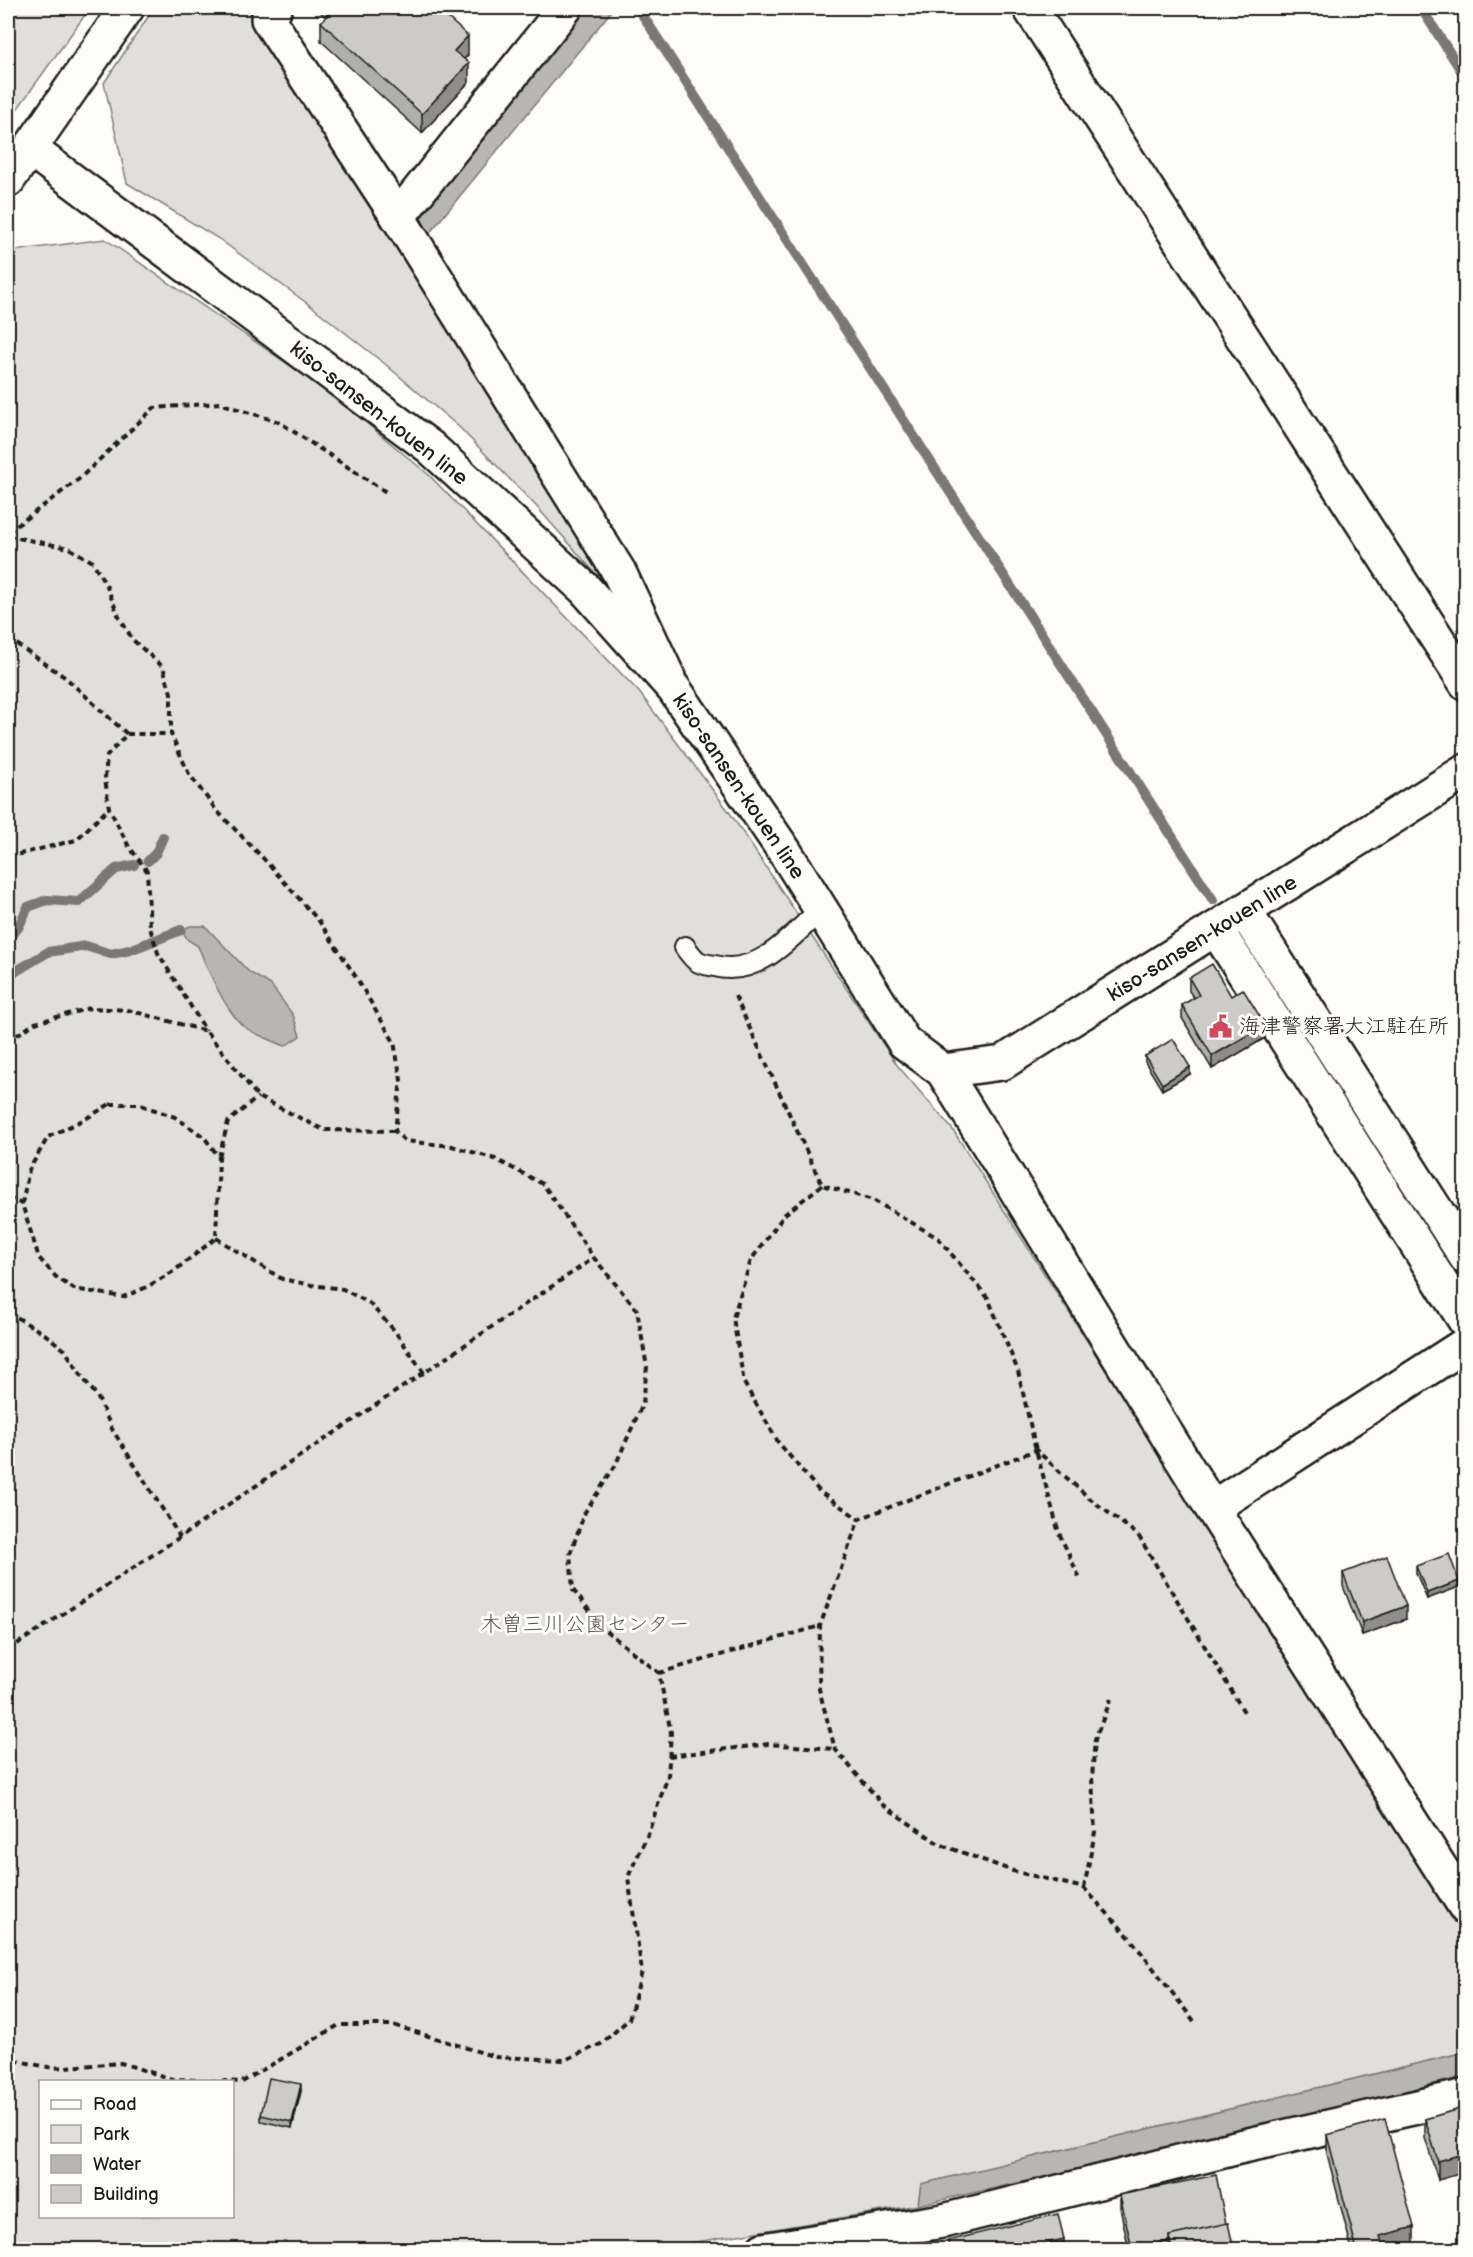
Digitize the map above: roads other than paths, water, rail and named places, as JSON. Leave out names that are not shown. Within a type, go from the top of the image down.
[{"type":"street","points":[[8,180],[127,8]]},
{"type":"street","points":[[275,8],[268,19],[398,217],[620,572],[674,689]]},
{"type":"street","points":[[398,217],[565,8]]},
{"type":"street","points":[[1030,8],[1466,683]]},
{"type":"street","name":"kiso-sansen-kouen line","points":[[30,149],[430,447],[585,589],[674,689],[785,852],[904,1042],[943,1071],[1002,1063],[1466,771]]},
{"type":"street","points":[[1245,912],[1466,1257]]},
{"type":"street","points":[[1216,929],[1466,1322]]},
{"type":"street","points":[[943,1071],[1212,1508],[1466,1908]]},
{"type":"street","points":[[1212,1508],[1466,1344]]},
{"type":"street","points":[[763,2250],[943,2221],[1235,2148],[1466,2096]]},
{"type":"lane","points":[[685,947],[698,962],[722,969],[759,962],[782,945],[820,909]]},
{"type":"water","points":[[585,8],[614,8],[428,235],[420,214]]},
{"type":"water","points":[[190,926],[205,926],[249,972],[271,985],[293,1015],[300,1036],[285,1046],[255,1033],[239,1022],[218,990],[198,946],[188,940],[181,930]]},
{"type":"water","points":[[1465,2052],[1465,2076],[1233,2135],[918,2205],[921,2184]]},
{"type":"waterway","points":[[638,8],[1213,900]]},
{"type":"waterway","points":[[1421,8],[1466,78]]},
{"type":"waterway","points":[[148,861],[156,853],[163,837]]},
{"type":"waterway","points":[[8,938],[18,928],[28,907],[47,900],[79,902],[116,869],[134,865]]},
{"type":"waterway","points":[[8,976],[48,952],[86,946],[111,954],[130,950],[181,930]]},
{"type":"place","name":"海津警察署大江駐在所","points":[[1221,1026]]},
{"type":"park label","name":"木曽三川公園センター","points":[[585,1624]]}]
